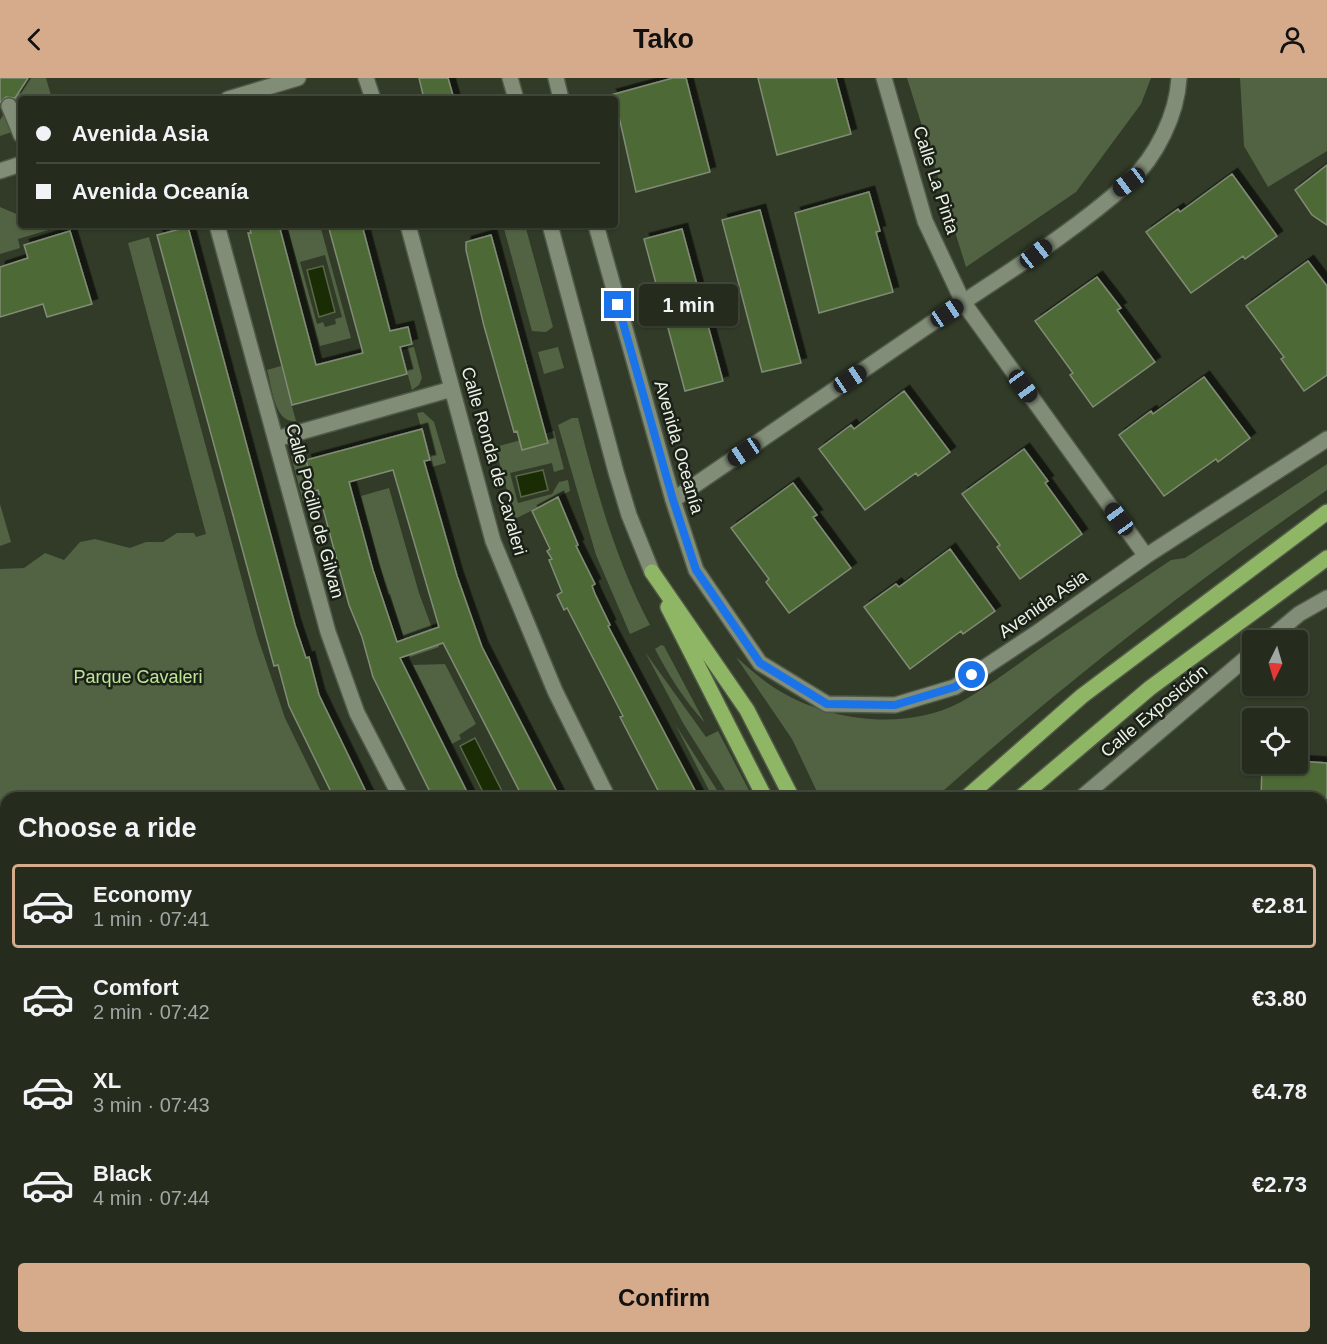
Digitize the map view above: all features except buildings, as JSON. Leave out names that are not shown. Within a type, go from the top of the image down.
[{"type":"main road","points":[[973,792],[1082,696],[1327,512]]},
{"type":"main road","points":[[1027,792],[1150,688],[1327,558]]},
{"type":"main road","points":[[652,572],[680,633],[762,792]]},
{"type":"main road","points":[[652,572],[747,710],[789,792]]},
{"type":"street","points":[[235,96],[265,82],[298,78]]},
{"type":"street","points":[[366,78],[372,96]]},
{"type":"street","points":[[510,78],[515,96]]},
{"type":"street","points":[[556,78],[560,96]]},
{"type":"street","name":"Calle La Pinta","points":[[884,78],[925,221],[963,302],[1146,556]]},
{"type":"street","points":[[673,500],[963,302],[1019,267],[1129,182],[1166,131],[1178,98],[1179,78]]},
{"type":"street","points":[[9,106],[18,128]]},
{"type":"street","points":[[0,171],[18,165]]},
{"type":"street","name":"Calle Pocillo de Gilvan","points":[[218,228],[338,661],[361,722],[398,792]]},
{"type":"street","name":"Calle Ronda de Cavaleri","points":[[409,228],[493,541],[555,691],[605,792]]},
{"type":"street","points":[[551,228],[620,482],[652,572]]},
{"type":"street","name":"Avenida Oceanía","points":[[597,228],[673,500],[696,570],[760,663]]},
{"type":"street","points":[[276,439],[452,389]]},
{"type":"street","name":"Avenida Asia","points":[[760,663],[827,704],[895,705],[955,687],[1146,556],[1327,439]]},
{"type":"street","points":[[1280,630],[1299,614],[1327,598]]},
{"type":"street","name":"Calle Exposición","points":[[1088,792],[1242,661]]},
{"type":"green space","points":[[25,78],[46,78],[51,96],[18,96],[18,106],[14,99]]},
{"type":"green space","points":[[907,78],[1151,78],[1141,104],[1076,192],[966,267]]},
{"type":"green space","points":[[1240,78],[1327,78],[1327,151],[1268,187],[1244,146]]},
{"type":"green space","points":[[4,114],[12,132],[0,136],[0,120]]},
{"type":"green space","points":[[0,207],[18,215],[18,228],[55,228],[18,239],[20,248],[0,254]]},
{"type":"green space","points":[[288,228],[321,228],[351,338],[320,346]],"holes":[[[325,255],[342,317],[335,319],[336,324],[325,327],[323,322],[317,324],[300,262]]]},
{"type":"green space","points":[[504,228],[526,228],[553,327],[546,332],[532,331]]},
{"type":"green space","name":"Parque Cavaleri","points":[[149,237],[257,635],[285,718],[321,792],[0,792],[0,569],[24,568],[45,553],[64,560],[80,542],[95,539],[130,548],[146,542],[163,542],[177,533],[194,533],[196,537],[206,534],[128,243]]},
{"type":"green space","points":[[414,347],[422,378],[419,385],[412,390],[401,350]]},
{"type":"green space","points":[[558,347],[564,368],[544,374],[538,352]]},
{"type":"green space","points":[[281,366],[296,421],[283,417],[275,403],[267,370]]},
{"type":"green space","points":[[423,412],[434,422],[446,463],[432,467],[417,413]]},
{"type":"green space","points":[[572,418],[578,418],[599,497],[617,549],[650,625],[630,634],[596,555],[558,425]]},
{"type":"green space","points":[[554,431],[564,469],[554,472],[552,463],[510,473],[518,503],[552,494],[559,482],[568,480],[570,491],[515,519],[495,447]]},
{"type":"green space","points":[[301,444],[316,498],[303,502],[291,456],[295,448]]},
{"type":"green space","points":[[1327,464],[1327,490],[1126,638],[942,792],[817,792],[792,739],[736,657],[776,689],[825,711],[870,719],[916,717],[938,712],[959,703],[1171,560],[1185,558]]},
{"type":"green space","points":[[389,488],[419,593],[439,647],[410,657],[390,594],[388,595],[361,496]]},
{"type":"green space","points":[[0,504],[11,542],[0,546]]},
{"type":"green space","points":[[661,645],[664,646],[705,723],[684,697],[660,659],[655,649]]},
{"type":"green space","points":[[645,652],[706,737],[718,731],[750,792],[726,792],[683,723]]},
{"type":"green space","points":[[445,664],[476,724],[459,735],[461,739],[452,744],[413,665]]},
{"type":"green space","points":[[675,724],[718,792],[710,792]]},
{"type":"shaded area","points":[[323,266],[335,312],[319,317],[307,270]]},
{"type":"shaded area","points":[[543,470],[548,490],[521,497],[516,476]]},
{"type":"shaded area","points":[[475,738],[502,792],[483,792],[460,746]]},
{"type":"route","points":[[618,305],[673,500],[696,570],[760,663],[827,704],[895,705],[955,687],[972,675]]}]
